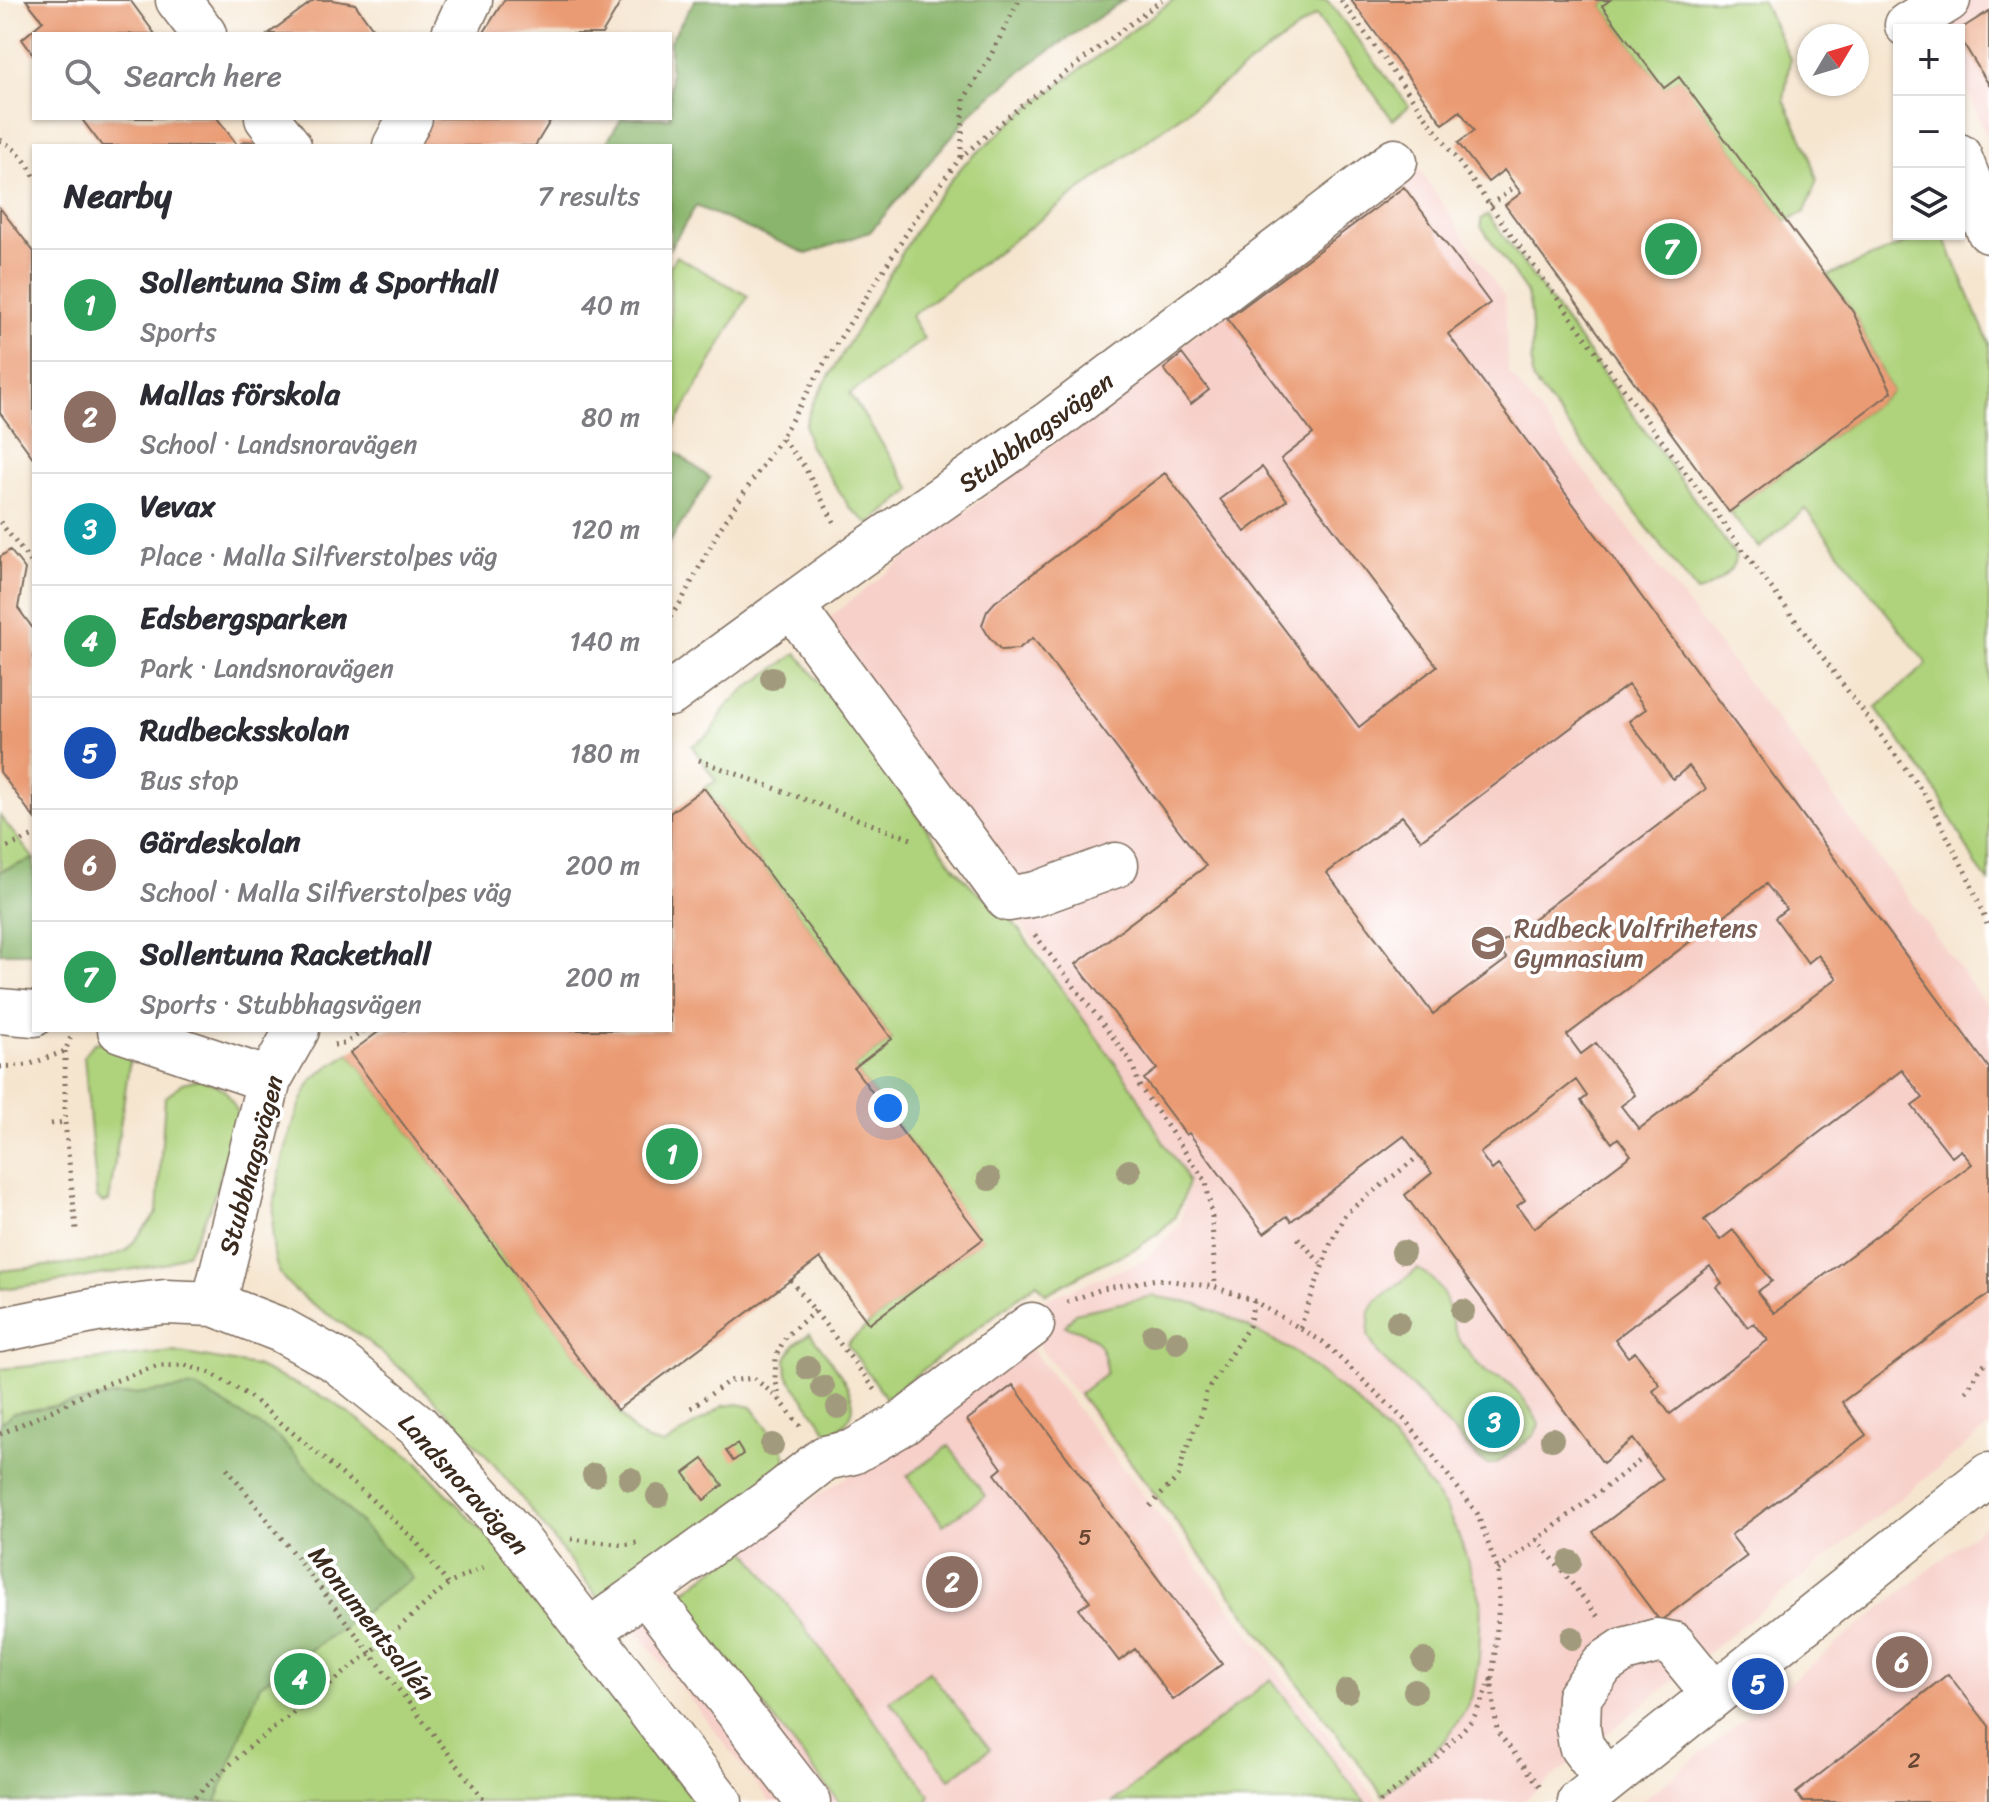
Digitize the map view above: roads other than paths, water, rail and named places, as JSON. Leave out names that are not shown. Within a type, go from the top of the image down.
[{"type":"street","points":[[178,0],[202,32]]},
{"type":"street","points":[[455,32],[470,0]]},
{"type":"street","points":[[1903,18],[1948,0]]},
{"type":"street","points":[[269,120],[287,144]]},
{"type":"street","points":[[396,144],[409,120]]},
{"type":"street","name":"Stubbhagsvägen","points":[[672,693],[856,558],[1051,422],[1395,161]]},
{"type":"street","points":[[1964,168],[1989,231]]},
{"type":"street","points":[[792,606],[1008,899],[1036,894],[1116,865]]},
{"type":"street","points":[[0,1011],[32,1014]]},
{"type":"street","points":[[126,1032],[269,1080]]},
{"type":"street","name":"Stubbhagsvägen","points":[[214,1304],[269,1080],[309,1038]]},
{"type":"street","name":"Landsnoravägen","points":[[0,1330],[97,1310],[165,1302],[214,1304],[281,1330],[337,1361],[418,1426],[512,1532],[720,1802]]},
{"type":"street","points":[[588,1632],[825,1458],[853,1452],[903,1423],[1032,1325]]},
{"type":"street","points":[[1579,1794],[1714,1694],[1989,1475]]},
{"type":"street","points":[[645,1591],[808,1802]]},
{"type":"street","points":[[1579,1794],[1579,1697],[1603,1664],[1624,1650],[1657,1641],[1673,1644],[1714,1694]]},
{"type":"place","name":"Sollentuna Rackethall","points":[[1671,249]]},
{"type":"place","name":"Rudbeck Valfrihetens Gymnasium","points":[[1488,943]]},
{"type":"place","name":"Sollentuna Sim & Sporthall","points":[[672,1154]]},
{"type":"place","name":"Vevax","points":[[1494,1422]]},
{"type":"place","name":"Mallas förskola","points":[[952,1582]]},
{"type":"place","name":"Gärdeskolan","points":[[1902,1662]]},
{"type":"place","name":"Edsbergsparken","points":[[300,1679]]},
{"type":"place","name":"Rudbecksskolan","points":[[1758,1684]]}]
